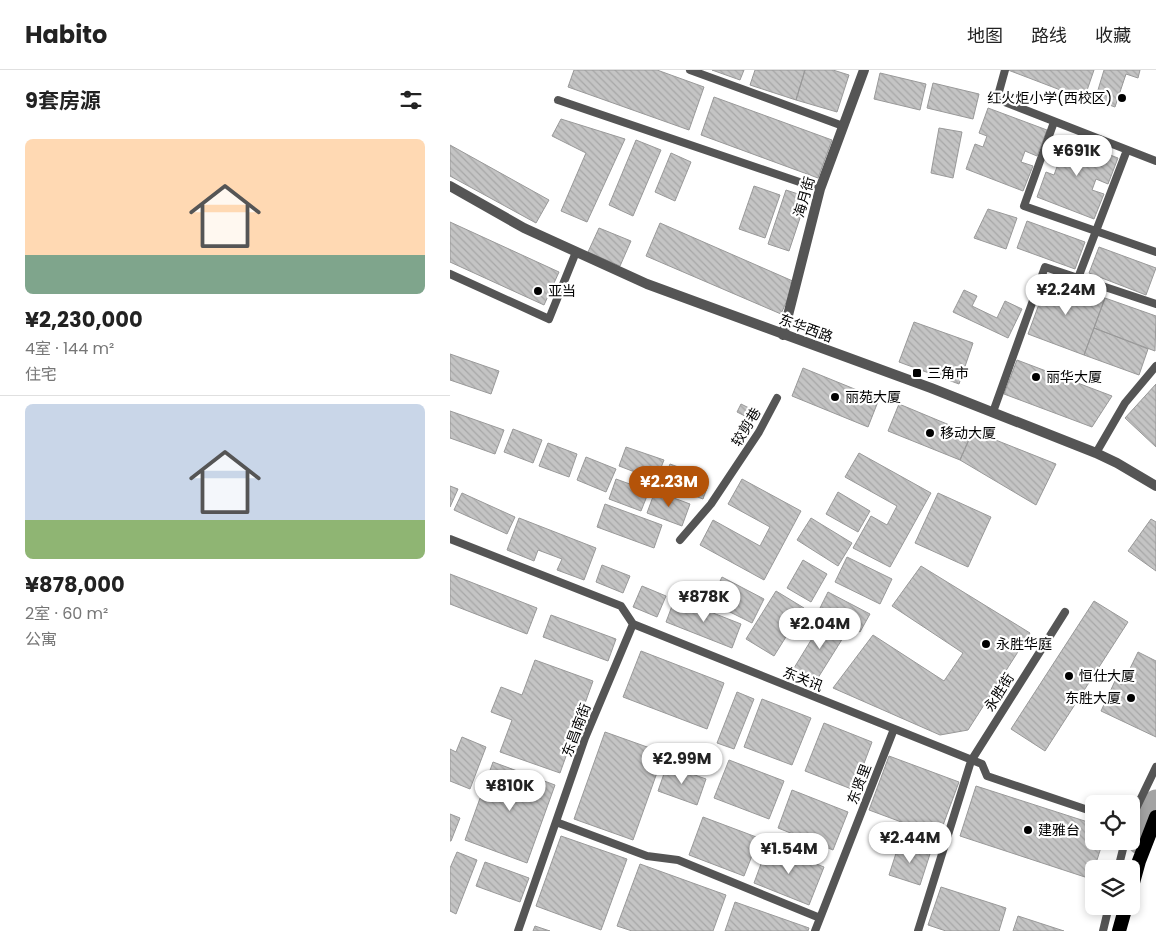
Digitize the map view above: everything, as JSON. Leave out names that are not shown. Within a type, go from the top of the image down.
[{"type":"highway","points":[[1138,860],[1156,815]]},
{"type":"highway","points":[[1140,861],[1156,815]]},
{"type":"highway","points":[[1118,931],[1123,915]]},
{"type":"street","name":"海月街","points":[[783,335],[820,189],[864,70]]},
{"type":"street","name":"东华西路","points":[[450,186],[524,228],[647,284],[992,412],[1096,453],[1124,466],[1155,484]]},
{"type":"lane","points":[[690,70],[843,126]]},
{"type":"lane","points":[[1005,70],[997,99],[1156,161]]},
{"type":"lane","points":[[558,100],[820,189]]},
{"type":"lane","points":[[1054,122],[1024,206],[1156,252]]},
{"type":"lane","points":[[1078,278],[1126,150]]},
{"type":"lane","points":[[450,274],[549,319],[576,252]]},
{"type":"lane","points":[[992,412],[1045,267],[1156,304]]},
{"type":"lane","points":[[1096,453],[1125,403],[1156,366]]},
{"type":"lane","name":"较剪巷","points":[[680,540],[711,504],[759,432],[777,398]]},
{"type":"lane","name":"东关讯","points":[[450,539],[621,606],[633,624],[982,764],[988,776],[1085,809]]},
{"type":"lane","name":"永胜街","points":[[918,931],[971,760],[1065,612]]},
{"type":"lane","name":"东昌南街","points":[[518,931],[585,738],[633,624]]},
{"type":"lane","name":"东贤里","points":[[815,931],[894,729]]},
{"type":"lane","points":[[1140,800],[1156,767]]},
{"type":"lane","points":[[556,822],[647,856],[678,860],[820,918]]},
{"type":"lane","points":[[1103,931],[1107,915]]},
{"type":"building","points":[[574,70],[657,70],[704,87],[689,130],[568,87]]},
{"type":"building","points":[[712,70],[744,70],[740,80]]},
{"type":"building","points":[[755,70],[805,70],[796,100],[750,85]]},
{"type":"building","points":[[805,70],[833,70],[849,75],[837,112],[796,100]]},
{"type":"building","points":[[1008,70],[1094,70],[1084,99]]},
{"type":"building","points":[[1104,70],[1140,70],[1138,78],[1126,74],[1115,107],[1095,100]]},
{"type":"building","points":[[880,73],[926,84],[920,110],[874,99]]},
{"type":"building","points":[[933,83],[979,94],[973,119],[927,108]]},
{"type":"building","points":[[714,97],[832,140],[818,178],[701,135]]},
{"type":"building","points":[[988,108],[1047,130],[1037,156],[1025,151],[1021,162],[1033,166],[1023,191],[966,169],[975,144],[983,147],[987,136],[979,133]]},
{"type":"building","points":[[561,119],[625,139],[587,222],[561,211],[586,153],[552,136]]},
{"type":"building","points":[[939,128],[962,132],[953,178],[931,173]]},
{"type":"building","points":[[1060,136],[1118,158],[1108,184],[1096,179],[1092,190],[1104,194],[1094,219],[1037,197],[1046,172],[1054,175],[1058,164],[1050,161]]},
{"type":"building","points":[[636,140],[661,150],[633,216],[609,205]]},
{"type":"building","points":[[450,145],[549,200],[536,223],[450,176]]},
{"type":"building","points":[[671,153],[691,162],[675,201],[655,192]]},
{"type":"building","points":[[754,186],[780,195],[765,238],[739,229]]},
{"type":"building","points":[[786,190],[807,197],[789,251],[768,244]]},
{"type":"building","points":[[988,209],[1017,218],[1006,249],[974,238]]},
{"type":"building","points":[[1027,221],[1085,242],[1075,269],[1017,248]]},
{"type":"building","points":[[450,222],[559,272],[544,305],[450,262]]},
{"type":"building","points":[[660,223],[795,282],[781,314],[646,256]]},
{"type":"building","points":[[599,228],[631,241],[620,266],[588,252]]},
{"type":"building","points":[[1099,247],[1156,268],[1146,295],[1089,273]]},
{"type":"building","points":[[1049,277],[1105,298],[1084,355],[1028,334]]},
{"type":"building","points":[[964,290],[977,296],[972,306],[997,318],[1005,301],[1022,309],[1008,338],[953,312]]},
{"type":"building","points":[[1105,298],[1156,316],[1155,351],[1094,328]]},
{"type":"building","points":[[914,322],[973,343],[959,384],[899,362]]},
{"type":"building","points":[[1094,328],[1148,349],[1139,375],[1084,355]]},
{"type":"building","points":[[450,354],[499,371],[491,394],[450,380]]},
{"type":"building","name":"丽华大厦","points":[[1017,360],[1112,396],[1092,427],[1004,394]]},
{"type":"building","name":"丽苑大厦","points":[[803,368],[879,399],[868,427],[792,396]]},
{"type":"building","points":[[1156,384],[1156,447],[1125,418]]},
{"type":"building","points":[[741,404],[759,413],[755,421],[737,412]]},
{"type":"building","name":"移动大厦","points":[[899,404],[971,434],[960,460],[888,431]]},
{"type":"building","points":[[450,411],[504,430],[495,454],[450,438]]},
{"type":"building","points":[[513,429],[542,440],[533,463],[504,452]]},
{"type":"building","points":[[973,431],[1056,464],[1036,505],[960,460]]},
{"type":"building","points":[[548,443],[577,454],[569,477],[539,466]]},
{"type":"building","points":[[626,447],[664,460],[656,480],[619,466]]},
{"type":"building","points":[[859,453],[931,493],[890,567],[853,548],[871,516],[887,525],[897,506],[845,477]]},
{"type":"building","points":[[586,457],[616,469],[606,492],[577,480]]},
{"type":"building","points":[[670,464],[703,476],[700,485],[707,488],[703,499],[662,484]]},
{"type":"building","points":[[616,479],[649,491],[641,511],[609,499]]},
{"type":"building","points":[[742,479],[801,511],[764,580],[700,545],[713,520],[760,546],[770,527],[728,504]]},
{"type":"building","points":[[450,486],[458,489],[450,507]]},
{"type":"building","points":[[655,491],[690,504],[682,526],[647,513]]},
{"type":"building","points":[[838,492],[870,511],[858,532],[826,514]]},
{"type":"building","points":[[462,493],[515,517],[507,534],[454,510]]},
{"type":"building","points":[[938,493],[991,517],[968,567],[915,543]]},
{"type":"building","points":[[605,504],[662,525],[654,548],[597,527]]},
{"type":"building","points":[[519,518],[596,548],[584,580],[557,570],[562,559],[538,550],[534,561],[507,550]]},
{"type":"building","points":[[811,518],[852,543],[838,566],[797,540]]},
{"type":"building","points":[[1151,519],[1156,522],[1156,571],[1128,551]]},
{"type":"building","points":[[847,557],[892,579],[880,604],[835,582]]},
{"type":"building","points":[[803,560],[827,574],[811,602],[787,588]]},
{"type":"building","points":[[602,565],[630,576],[623,593],[596,582]]},
{"type":"building","name":"永胜华庭","points":[[921,566],[1030,633],[968,730],[940,735],[833,688],[873,635],[944,681],[963,653],[892,606]]},
{"type":"building","points":[[450,574],[537,608],[527,634],[450,604]]},
{"type":"building","points":[[722,577],[764,599],[752,623],[710,602]]},
{"type":"building","points":[[642,586],[666,596],[657,617],[633,607]]},
{"type":"building","points":[[776,591],[804,608],[774,656],[746,639]]},
{"type":"building","points":[[828,592],[870,614],[860,632],[819,610]]},
{"type":"building","points":[[675,598],[741,624],[732,648],[666,622]]},
{"type":"building","name":"恒仕大厦","points":[[1094,601],[1128,622],[1045,751],[1011,729]]},
{"type":"building","points":[[551,615],[616,639],[608,661],[543,637]]},
{"type":"building","points":[[824,619],[846,633],[816,681],[794,668]]},
{"type":"building","points":[[641,651],[724,683],[707,729],[623,697]]},
{"type":"building","name":"东胜大厦","points":[[1138,652],[1156,661],[1156,737],[1101,711],[1115,681],[1122,685]]},
{"type":"building","points":[[535,660],[593,681],[560,773],[500,752],[512,720],[491,712],[501,687],[522,695]]},
{"type":"building","points":[[737,692],[754,699],[734,749],[717,743]]},
{"type":"building","points":[[762,699],[811,718],[792,765],[744,747]]},
{"type":"building","points":[[824,723],[872,742],[854,790],[805,771]]},
{"type":"building","points":[[605,732],[664,753],[633,840],[574,819]]},
{"type":"building","points":[[462,737],[486,747],[470,789],[450,781],[450,749],[456,752]]},
{"type":"building","points":[[889,756],[959,782],[939,836],[869,810]]},
{"type":"building","points":[[729,760],[784,781],[769,819],[714,798]]},
{"type":"building","points":[[493,762],[555,785],[527,863],[465,840]]},
{"type":"building","points":[[667,765],[706,779],[697,805],[658,791]]},
{"type":"building","name":"建雅台","points":[[976,786],[1085,821],[1085,850],[1100,850],[1097,860],[1085,860],[1085,877],[960,836]]},
{"type":"building","points":[[792,790],[848,812],[833,850],[778,828]]},
{"type":"building","points":[[450,814],[460,818],[451,841],[450,841]]},
{"type":"building","points":[[703,817],[759,838],[744,876],[689,855]]},
{"type":"building","points":[[561,836],[627,859],[601,930],[536,906]]},
{"type":"building","points":[[899,844],[930,854],[920,885],[889,875]]},
{"type":"building","points":[[768,845],[824,867],[809,905],[754,883]]},
{"type":"building","points":[[457,852],[477,860],[456,914],[450,911],[450,868]]},
{"type":"building","points":[[485,862],[529,878],[520,902],[476,886]]},
{"type":"building","points":[[640,864],[726,895],[713,931],[632,931],[617,926]]},
{"type":"building","points":[[941,887],[1006,908],[999,931],[946,931],[928,925]]},
{"type":"building","points":[[735,902],[809,928],[808,931],[725,931]]},
{"type":"building","points":[[1018,916],[1064,931],[1013,931]]},
{"type":"building","points":[[535,926],[550,931],[533,931]]},
{"type":"waterway","points":[[1140,842],[1156,802]]},
{"type":"place","name":"红火炬小学(西校区)","points":[[1122,98]]},
{"type":"place","name":"亚当","points":[[538,291]]},
{"type":"place","name":"三角市","points":[[917,373]]},
{"type":"place","name":"丽华大厦","points":[[1036,377]]},
{"type":"place","name":"丽苑大厦","points":[[835,397]]},
{"type":"place","name":"移动大厦","points":[[930,433]]},
{"type":"place","name":"永胜华庭","points":[[986,644]]},
{"type":"place","name":"恒仕大厦","points":[[1069,676]]},
{"type":"place","name":"东胜大厦","points":[[1131,698]]},
{"type":"place","name":"建雅台","points":[[1028,830]]}]
